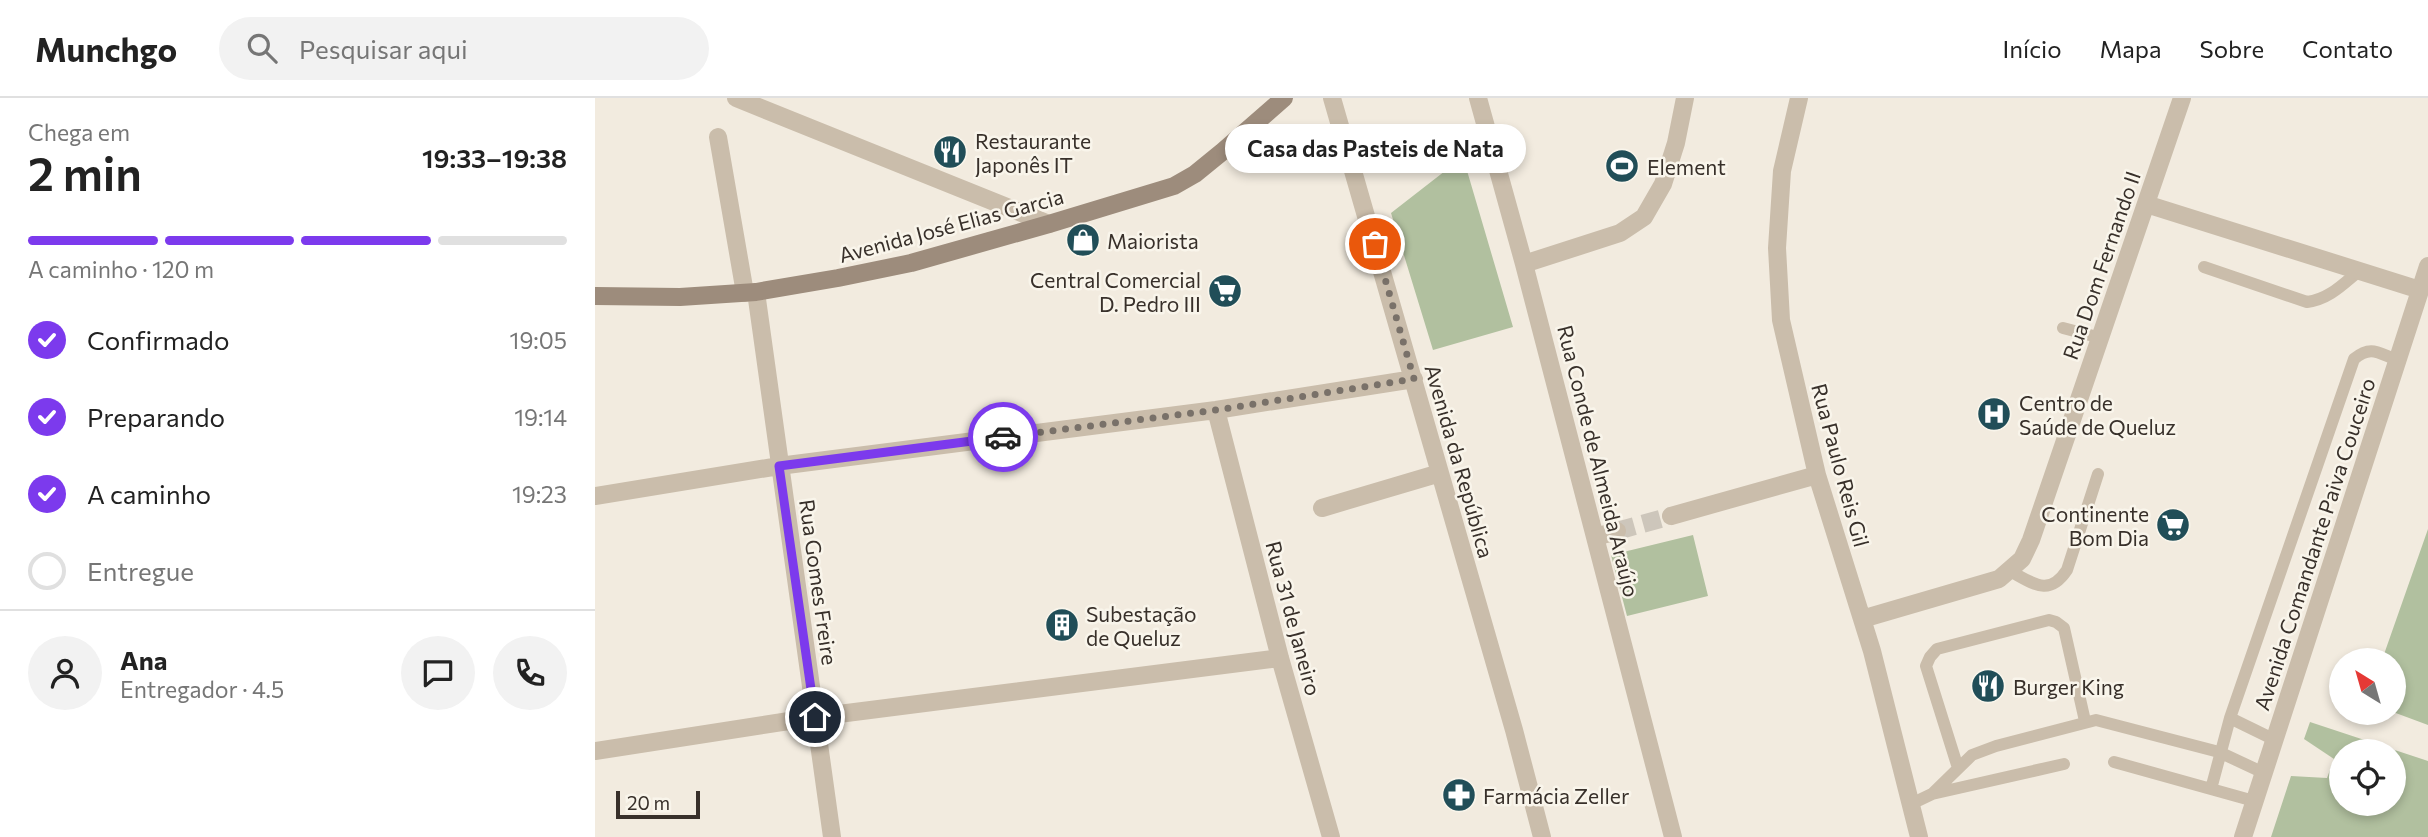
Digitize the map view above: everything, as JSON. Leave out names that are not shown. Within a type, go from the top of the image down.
[{"type":"street","points":[[736,98],[1049,224]]},
{"type":"street","name":"Avenida José Elias Garcia","points":[[595,296],[680,297],[750,293],[911,263],[1049,224],[1174,186],[1195,174],[1285,98]]},
{"type":"street","name":"Avenida da República","points":[[1332,98],[1514,730],[1542,837]]},
{"type":"street","name":"Rua Conde de Almeida Araújo","points":[[1478,98],[1524,264],[1672,837]]},
{"type":"street","points":[[1524,264],[1621,233],[1644,217],[1663,184],[1676,143],[1685,98]]},
{"type":"street","name":"Rua Paulo Reis Gil","points":[[1799,98],[1782,171],[1778,260],[1781,320],[1817,475],[1862,619],[1919,837]]},
{"type":"street","name":"Rua Dom Fernando II","points":[[2010,571],[2022,559],[2031,540],[2182,98]]},
{"type":"street","name":"Rua Gomes Freire","points":[[718,137],[750,293],[779,466],[832,837]]},
{"type":"street","points":[[2146,204],[2420,290]]},
{"type":"street","name":"Avenida Comandante Paiva Couceiro","points":[[2243,837],[2428,266]]},
{"type":"street","points":[[595,496],[779,466],[1216,410],[1414,379]]},
{"type":"street","name":"Rua 31 de Janeiro","points":[[1216,410],[1280,658],[1331,837]]},
{"type":"street","points":[[1322,508],[1440,473]]},
{"type":"street","points":[[1671,516],[1817,475]]},
{"type":"street","points":[[1595,537],[1617,531]]},
{"type":"street","points":[[1862,619],[1999,579],[2010,571]]},
{"type":"street","points":[[595,751],[815,717],[1280,658]]},
{"type":"lane","points":[[2204,267],[2307,302],[2333,293],[2359,271]]},
{"type":"lane","points":[[2063,328],[2101,338]]},
{"type":"lane","points":[[2211,789],[2229,718],[2354,359],[2370,350],[2397,360]]},
{"type":"lane","points":[[2010,571],[2036,585],[2048,587],[2059,583],[2067,570],[2098,474]]},
{"type":"lane","points":[[1958,768],[1926,666],[1937,649],[2049,620],[2056,622],[2064,628],[2085,721]]},
{"type":"lane","points":[[2229,718],[2275,740]]},
{"type":"lane","points":[[1931,794],[1972,755],[1996,746],[2096,720],[2219,752],[2265,773]]},
{"type":"lane","points":[[2114,762],[2254,801]]},
{"type":"lane","points":[[1911,804],[1931,794],[2064,764]]},
{"type":"green space","points":[[1463,157],[1513,327],[1433,350],[1391,213]]},
{"type":"green space","points":[[2428,529],[2428,725],[2406,717],[2406,648],[2386,648]]},
{"type":"green space","points":[[1693,535],[1708,596],[1627,616],[1611,555]]},
{"type":"green space","points":[[2310,722],[2361,739],[2329,739],[2329,756],[2304,739]]},
{"type":"green space","points":[[2406,754],[2428,761],[2428,837],[2271,837],[2291,776],[2327,778],[2329,773],[2329,816],[2406,816]]},
{"type":"tunnel","points":[[1617,531],[1671,516]]},
{"type":"way so far","points":[[1003,437],[1216,410],[1414,379],[1375,244]]},
{"type":"place","name":"Restaurante Japonês IT","points":[[950,152]]},
{"type":"place","name":"Element","points":[[1622,166]]},
{"type":"place","name":"Maiorista","points":[[1083,240]]},
{"type":"place","name":"Casa das Pasteis de Nata","points":[[1375,244]]},
{"type":"place","name":"Central Comercial D. Pedro III","points":[[1225,291]]},
{"type":"place","name":"Centro de Saúde de Queluz","points":[[1994,414]]},
{"type":"place","name":"Continente Bom Dia","points":[[2173,525]]},
{"type":"place","name":"Subestação de Queluz","points":[[1062,625]]},
{"type":"place","name":"Burger King","points":[[1988,686]]},
{"type":"place","name":"Farmácia Zeller","points":[[1459,795]]},
{"type":"route","points":[[815,717],[779,466],[1003,437]]}]
